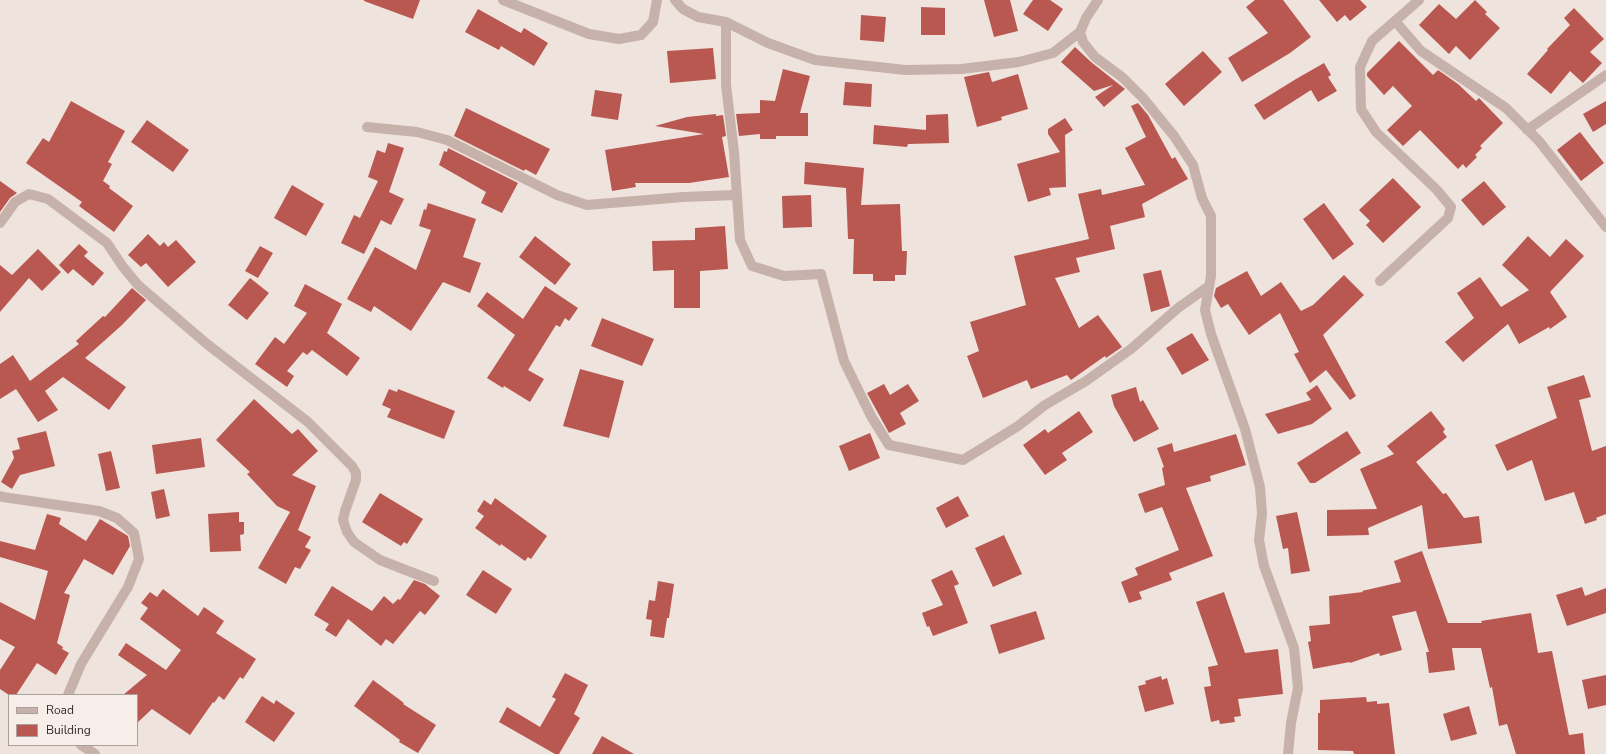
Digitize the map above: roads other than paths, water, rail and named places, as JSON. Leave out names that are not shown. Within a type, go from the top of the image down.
[{"type":"street","points":[[503,0],[589,34],[619,39],[641,35],[653,22],[657,0]]},
{"type":"street","points":[[675,0],[683,9],[698,17],[726,22],[768,43],[815,60],[905,70],[961,69],[1020,62],[1053,53],[1080,32],[1086,18],[1098,0]]},
{"type":"street","points":[[1380,281],[1448,218],[1451,207],[1437,190],[1376,132],[1361,109],[1360,67],[1372,41],[1419,0]]},
{"type":"street","points":[[1395,21],[1421,52],[1506,108],[1539,141],[1606,227]]},
{"type":"street","points":[[726,22],[726,85],[734,152],[740,240],[752,266],[784,276],[821,274],[844,361],[871,416],[889,446],[963,460],[1018,426],[1045,405],[1086,381],[1131,349],[1178,308],[1209,286]]},
{"type":"street","points":[[1080,32],[1083,42],[1095,57],[1122,77],[1143,98],[1174,136],[1193,165],[1202,198],[1211,216],[1211,276],[1205,310],[1211,334],[1245,429],[1260,487],[1262,514],[1259,540],[1264,566],[1294,648],[1298,688],[1291,723],[1288,754]]},
{"type":"street","points":[[1527,130],[1606,75]]},
{"type":"street","points":[[366,127],[417,132],[447,140],[557,195],[587,205],[683,197],[736,195]]},
{"type":"street","points":[[0,223],[15,202],[29,194],[48,199],[107,243],[123,267],[138,285],[207,344],[308,422],[352,466],[356,473],[356,480],[343,520],[347,532],[354,542],[380,560],[434,581]]},
{"type":"street","points":[[0,496],[3,498],[99,511],[117,518],[134,533],[139,559],[128,587],[81,664],[68,694]]},
{"type":"street","points":[[82,746],[94,754]]}]
